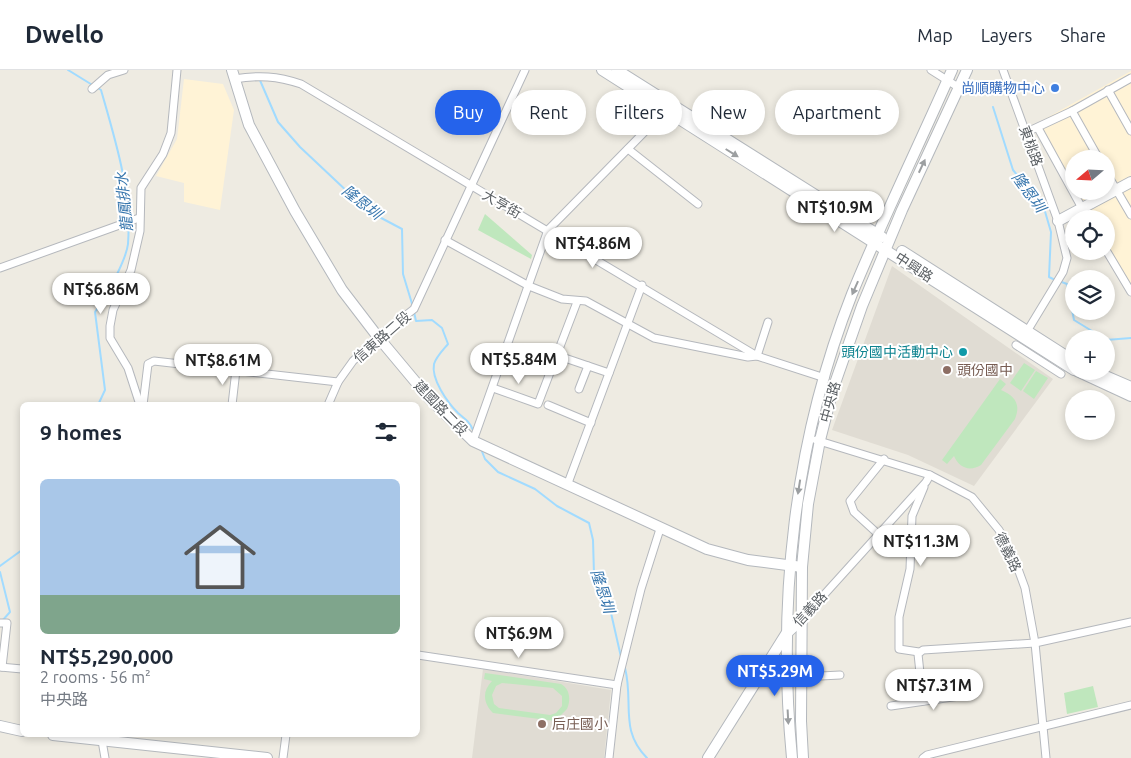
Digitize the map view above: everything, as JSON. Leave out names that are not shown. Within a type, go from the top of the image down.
[{"type":"street","points":[[92,89],[107,72],[124,70]]},
{"type":"street","points":[[141,402],[128,368],[110,338],[110,332],[113,310],[133,260],[140,231],[137,219],[141,188],[163,154],[171,133],[177,70]]},
{"type":"street","name":"信東路二段","points":[[329,402],[338,382],[353,361],[378,337],[413,309],[525,70]]},
{"type":"street","name":"中興路","points":[[602,70],[634,90]]},
{"type":"street","name":"中興路","points":[[616,70],[888,246],[1022,338],[1065,364]]},
{"type":"street","points":[[932,70],[947,82],[958,87]]},
{"type":"street","name":"中央路","points":[[792,758],[788,721],[786,634],[790,566],[807,439],[852,294],[952,70]]},
{"type":"street","name":"中央路","points":[[803,758],[802,567],[808,504],[820,440],[833,389],[852,332],[877,268],[967,70]]},
{"type":"street","name":"東桃路","points":[[1003,70],[1058,221],[1067,258],[1058,278],[1022,338]]},
{"type":"street","name":"大亨街","points":[[233,74],[281,77],[301,84],[471,186],[642,285],[757,356],[825,378]]},
{"type":"street","name":"建國路二段","points":[[233,74],[249,125],[295,211],[342,290],[429,398],[473,441],[568,484],[660,529],[707,549],[748,560],[802,567]]},
{"type":"street","points":[[1027,132],[1072,111],[1131,78]]},
{"type":"street","points":[[1108,90],[1131,131]]},
{"type":"street","points":[[1072,111],[1094,150]]},
{"type":"street","name":"中興路","points":[[682,120],[812,197]]},
{"type":"street","points":[[1038,128],[1082,208]]},
{"type":"street","points":[[473,441],[494,388],[548,230],[641,135]]},
{"type":"street","points":[[628,148],[698,204]]},
{"type":"street","points":[[1058,221],[1131,182]]},
{"type":"street","points":[[1116,190],[1131,215]]},
{"type":"street","points":[[0,268],[137,219]]},
{"type":"street","points":[[445,240],[529,286],[562,299],[577,302],[586,301],[654,338],[748,357],[757,356],[768,322]]},
{"type":"street","points":[[1112,260],[1131,292]]},
{"type":"street","points":[[568,484],[642,285]]},
{"type":"street","points":[[494,388],[538,404],[577,302]]},
{"type":"street","points":[[1022,338],[1061,374]]},
{"type":"street","name":"中興路","points":[[1022,338],[1065,357]]},
{"type":"street","points":[[556,355],[609,374]]},
{"type":"street","points":[[142,402],[148,364],[154,361],[338,382]]},
{"type":"street","points":[[579,389],[588,366]]},
{"type":"street","points":[[232,402],[236,370]]},
{"type":"street","name":"中興路","points":[[1097,380],[1131,396]]},
{"type":"street","points":[[1115,380],[1131,387]]},
{"type":"street","points":[[548,406],[591,423]]},
{"type":"street","name":"德義路","points":[[807,439],[820,440],[930,475],[972,497],[999,530],[1014,558],[1024,588],[1034,643],[1046,758]]},
{"type":"street","points":[[878,534],[854,512],[850,500],[884,459]]},
{"type":"street","name":"信義路","points":[[708,758],[786,634],[803,618],[926,482],[930,475]]},
{"type":"street","points":[[926,482],[912,516],[910,569],[899,617],[899,649],[918,653],[1034,643],[1131,622]]},
{"type":"street","points":[[609,758],[617,685],[622,662],[660,529]]},
{"type":"street","points":[[3,623],[1,667],[20,669]]},
{"type":"street","points":[[918,653],[923,701]]},
{"type":"street","points":[[420,655],[617,685]]},
{"type":"street","points":[[802,677],[840,675]]},
{"type":"street","points":[[892,706],[973,694]]},
{"type":"street","points":[[923,758],[927,755],[1044,725],[1131,705]]},
{"type":"street","points":[[0,726],[20,731]]},
{"type":"street","points":[[85,737],[267,758]]},
{"type":"street","points":[[283,758],[286,737]]},
{"type":"street","points":[[101,738],[105,758]]},
{"type":"shaded area","points":[[1131,71],[1131,297],[1109,260],[1115,260],[1115,210],[1081,210],[1075,200],[1115,200],[1115,150],[1065,150],[1065,183],[1032,126]]},
{"type":"shaded area","points":[[184,79],[223,84],[234,110],[220,210],[184,202],[184,183],[156,176],[177,139]]},
{"type":"shaded area","name":"頭份國中","points":[[892,266],[1053,379],[974,486],[908,455],[832,430]]},
{"type":"shaded area","name":"后庄國小","points":[[483,669],[611,690],[604,758],[472,758]]},
{"type":"green space","points":[[485,214],[532,255],[531,259],[478,230]]},
{"type":"green space","points":[[1024,363],[1035,370],[1021,391],[1010,383]]},
{"type":"green space","points":[[1036,371],[1048,378],[1034,399],[1023,391]]},
{"type":"green space","points":[[1000,379],[1006,384],[1001,390],[1016,401],[1017,414],[1015,419],[981,465],[965,468],[954,456],[947,464],[942,460]]},
{"type":"green space","points":[[485,673],[561,684],[568,692],[567,709],[555,721],[493,713],[487,705],[485,697],[485,693],[492,681],[484,679]],"holes":[[[502,683],[553,688],[562,696],[562,706],[556,713],[550,715],[499,708],[494,704],[492,695],[496,686]]]},
{"type":"green space","points":[[1093,686],[1098,707],[1067,714],[1064,693]]},
{"type":"waterway","name":"龍鳳排水","points":[[68,70],[94,86]]},
{"type":"waterway","name":"隆恩圳","points":[[259,78],[278,122],[300,147],[368,211],[402,229],[403,274],[413,307]]},
{"type":"waterway","name":"龍鳳排水","points":[[98,88],[101,90],[112,127],[121,166],[129,224],[128,244],[123,260],[95,312],[105,390],[99,402]]},
{"type":"waterway","name":"隆恩圳","points":[[993,107],[1013,170],[1044,208],[1051,232],[1049,277],[1055,280]]},
{"type":"waterway","name":"隆恩圳","points":[[1059,281],[1067,284],[1074,320],[1090,330]]},
{"type":"waterway","name":"隆恩圳","points":[[414,312],[416,321],[432,320],[442,328],[448,344],[434,364],[437,383],[445,397],[473,430]]},
{"type":"waterway","name":"隆恩圳","points":[[1115,339],[1131,338]]},
{"type":"waterway","name":"隆恩圳","points":[[481,449],[485,459],[498,472],[535,489],[557,506],[589,523],[593,540],[594,574],[611,613],[621,657]]},
{"type":"waterway","name":"龍鳳排水","points":[[0,566],[20,551]]},
{"type":"waterway","name":"龍鳳排水","points":[[0,572],[10,612],[2,621]]},
{"type":"waterway","name":"隆恩圳","points":[[625,668],[630,726],[638,748],[647,758]]},
{"type":"place","name":"尚順購物中心","points":[[1055,88]]},
{"type":"place","name":"頭份國中活動中心","points":[[963,352]]},
{"type":"place","name":"頭份國中","points":[[947,370]]},
{"type":"place","name":"后庄國小","points":[[542,724]]}]
